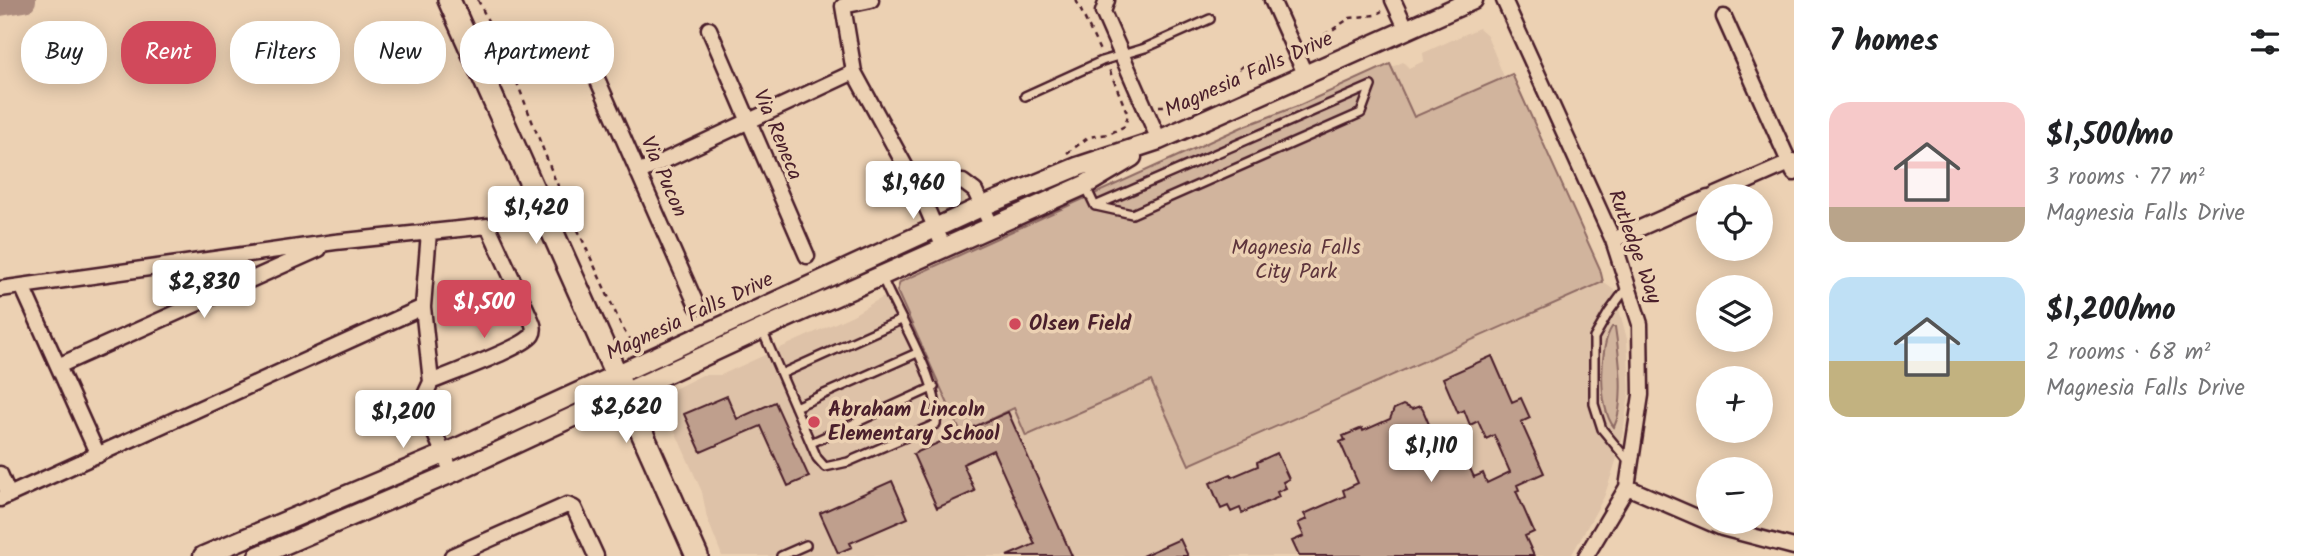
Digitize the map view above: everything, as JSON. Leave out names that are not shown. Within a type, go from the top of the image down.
[{"type":"main road","points":[[449,0],[697,556]]},
{"type":"street","points":[[871,0],[843,6],[854,72],[912,179],[944,248]]},
{"type":"street","points":[[1272,0],[1306,76]]},
{"type":"street","name":"Magnesia Falls Drive","points":[[258,556],[452,473],[934,227],[1077,167],[1159,140],[1473,0]]},
{"type":"street","name":"Rutledge Way","points":[[1504,0],[1613,240],[1640,324],[1641,395],[1627,487],[1586,556]]},
{"type":"street","points":[[1394,3],[1406,30]]},
{"type":"street","points":[[1102,4],[1159,140]]},
{"type":"street","points":[[1724,17],[1793,165],[1745,184]]},
{"type":"street","name":"Via Reneca","points":[[709,29],[807,256]]},
{"type":"street","points":[[638,173],[854,72]]},
{"type":"street","name":"Via Pucon","points":[[600,84],[697,306]]},
{"type":"street","name":"Magnesia Falls Drive","points":[[203,556],[443,454],[761,330],[1086,185],[1159,140]]},
{"type":"street","points":[[912,179],[926,184],[946,185],[962,182],[975,191],[992,227]]},
{"type":"street","points":[[1613,240],[1696,203]]},
{"type":"street","points":[[0,289],[335,242],[488,226],[534,327],[533,334],[526,341],[431,382]]},
{"type":"street","points":[[429,232],[423,307],[431,382],[424,397],[424,409],[452,473]]},
{"type":"street","points":[[58,366],[335,242]]},
{"type":"street","points":[[22,286],[97,455]]},
{"type":"street","points":[[0,474],[5,497],[423,307]]},
{"type":"street","points":[[1627,487],[1722,528],[1794,547]]},
{"type":"street","points":[[452,556],[567,505],[574,508],[596,556]]},
{"type":"lane","points":[[1025,96],[1102,61],[1122,56],[1210,19]]},
{"type":"lane","points":[[1371,86],[1361,113],[1132,214],[1095,206],[1371,86]]},
{"type":"lane","points":[[1077,167],[1095,206]]},
{"type":"lane","points":[[761,330],[817,458],[825,467],[848,462],[936,424],[938,412],[934,387],[881,276]]},
{"type":"lane","points":[[1628,286],[1594,338],[1594,404],[1602,429],[1630,464]]},
{"type":"lane","points":[[781,374],[901,320]]},
{"type":"lane","points":[[795,407],[917,353]]},
{"type":"lane","points":[[811,443],[934,387]]},
{"type":"lane","points":[[781,556],[806,545]]},
{"type":"path","points":[[1155,105],[1172,106],[1218,85],[1243,66],[1279,58],[1316,41],[1350,18],[1375,15],[1394,3]]},
{"type":"shaded area","points":[[1479,28],[1487,35],[1504,77],[1414,118],[1392,67],[1403,62],[1409,68],[1424,61],[1423,53]]},
{"type":"shaded area","points":[[1603,282],[1614,290],[1627,339],[1630,390],[1620,449],[1604,497],[1571,556],[722,556],[707,518],[702,492],[666,411],[670,391],[702,375],[721,375],[853,315],[897,291],[961,432],[1014,408],[1027,436],[1151,381],[1189,465]]},
{"type":"green space","name":"Magnesia Falls City Park","points":[[1390,64],[1414,117],[1512,74],[1600,269],[1603,282],[1189,465],[1151,381],[1026,436],[1014,408],[961,433],[897,291],[900,282],[1242,127],[1300,105]]},
{"type":"green space","points":[[1612,327],[1615,327],[1621,378],[1620,405],[1614,427],[1605,406],[1602,377],[1605,348]]},
{"type":"building","points":[[1492,356],[1512,402],[1521,398],[1530,418],[1521,422],[1544,473],[1517,485],[1519,490],[1516,491],[1534,532],[1525,536],[1534,556],[1299,556],[1292,541],[1304,536],[1298,523],[1307,519],[1304,514],[1345,496],[1343,490],[1358,483],[1340,442],[1345,440],[1343,436],[1362,428],[1363,431],[1390,419],[1394,409],[1403,405],[1412,409],[1420,406],[1423,410],[1431,429],[1419,435],[1428,457],[1458,443],[1474,477],[1483,473],[1487,483],[1510,472],[1494,435],[1486,439],[1478,421],[1470,425],[1464,410],[1458,413],[1443,378]]},
{"type":"building","points":[[727,396],[737,419],[775,402],[809,477],[788,486],[761,426],[701,452],[684,414]]},
{"type":"building","points":[[1008,412],[1072,556],[1007,556],[1035,544],[993,450],[963,464],[975,491],[937,508],[913,454]]},
{"type":"building","points":[[1277,453],[1289,479],[1283,482],[1286,488],[1277,492],[1279,497],[1242,513],[1240,508],[1231,512],[1228,506],[1221,509],[1210,483],[1258,466],[1257,462]]},
{"type":"building","points":[[892,481],[908,518],[850,543],[852,547],[838,553],[820,513]]},
{"type":"building","points":[[1180,539],[1188,556],[1142,556]]},
{"type":"waterway","points":[[0,4],[24,0]]},
{"type":"place","name":"Olsen Field","points":[[1015,324]]},
{"type":"place","name":"Abraham Lincoln Elementary School","points":[[814,422]]}]
